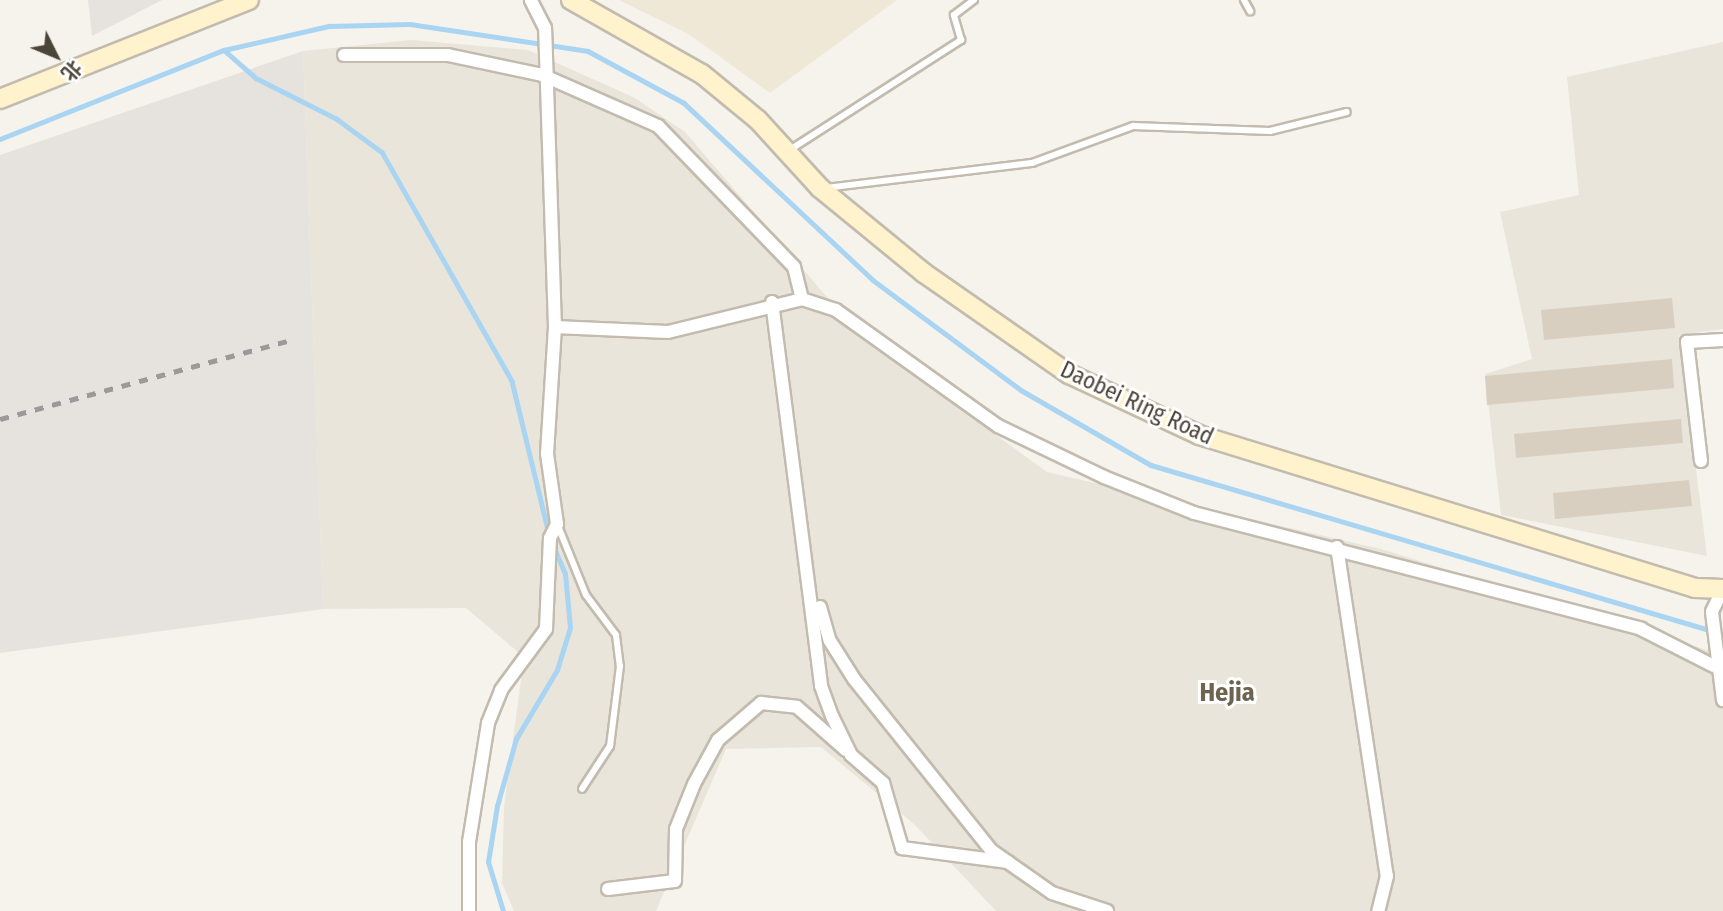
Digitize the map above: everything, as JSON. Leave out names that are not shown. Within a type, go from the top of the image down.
[{"type":"street","points":[[0,99],[248,0]]},
{"type":"street","points":[[469,911],[469,842],[488,723],[500,690],[546,629],[550,538],[557,524],[547,454],[555,327],[541,60],[544,35],[541,11],[531,0]]},
{"type":"street","name":"Daobei Ring Road","points":[[571,0],[702,74],[787,152],[820,188],[923,273],[1069,374],[1199,435],[1695,587],[1723,589]]},
{"type":"street","points":[[344,55],[448,55],[542,75],[658,125],[794,267],[802,299]]},
{"type":"street","points":[[555,327],[668,332],[772,302],[802,299],[835,310],[998,426],[1104,477],[1194,513],[1337,547],[1641,629],[1714,661]]},
{"type":"street","points":[[772,302],[821,686],[852,755]]},
{"type":"street","points":[[1702,461],[1687,342],[1723,340]]},
{"type":"street","points":[[1337,547],[1387,876],[1378,911]]},
{"type":"street","points":[[804,556],[830,641],[854,679],[1008,862],[1052,893],[1107,911]]},
{"type":"street","points":[[1723,589],[1712,612],[1714,661],[1723,700]]},
{"type":"street","points":[[608,890],[675,881],[676,829],[694,784],[718,740],[761,703],[797,707],[883,783],[902,848],[1008,862]]},
{"type":"lane","points":[[787,152],[961,40],[954,15],[974,0]]},
{"type":"lane","points":[[1244,0],[1250,11]]},
{"type":"lane","points":[[820,188],[1032,163],[1133,126],[1270,131],[1347,112]]},
{"type":"lane","points":[[557,524],[586,596],[616,635],[621,666],[610,746],[582,789]]},
{"type":"shaded area","points":[[88,0],[162,0],[92,36]]},
{"type":"shaded area","points":[[619,0],[897,0],[770,93],[690,35]]},
{"type":"shaded area","points":[[411,40],[528,50],[635,98],[685,132],[863,339],[1047,472],[1381,549],[1723,655],[1723,911],[996,911],[915,825],[821,747],[726,749],[656,911],[514,911],[502,883],[504,807],[524,657],[466,608],[323,609],[303,51]]},
{"type":"shaded area","points":[[1723,42],[1723,329],[1679,335],[1707,556],[1501,515],[1485,374],[1532,359],[1500,212],[1579,195],[1567,77]]},
{"type":"shaded area","points":[[303,51],[323,609],[0,653],[0,155]]},
{"type":"building","points":[[1672,298],[1675,328],[1544,340],[1541,310]]},
{"type":"building","points":[[1672,359],[1674,388],[1487,405],[1485,376]]},
{"type":"building","points":[[1681,419],[1683,443],[1516,458],[1514,434]]},
{"type":"building","points":[[1689,480],[1692,506],[1555,519],[1553,493]]},
{"type":"waterway","points":[[0,139],[224,50],[329,26],[410,24],[588,51],[684,103],[873,280],[1021,390],[1151,465],[1723,634]]},
{"type":"waterway","points":[[224,50],[256,78],[337,119],[382,152],[512,381],[549,534]]},
{"type":"waterway","points":[[503,911],[488,862],[497,806],[516,739],[557,670],[570,628],[565,574],[554,548]]},
{"type":"railway","points":[[0,419],[290,340]]},
{"type":"district","name":"Hejia","points":[[1227,693]]}]
